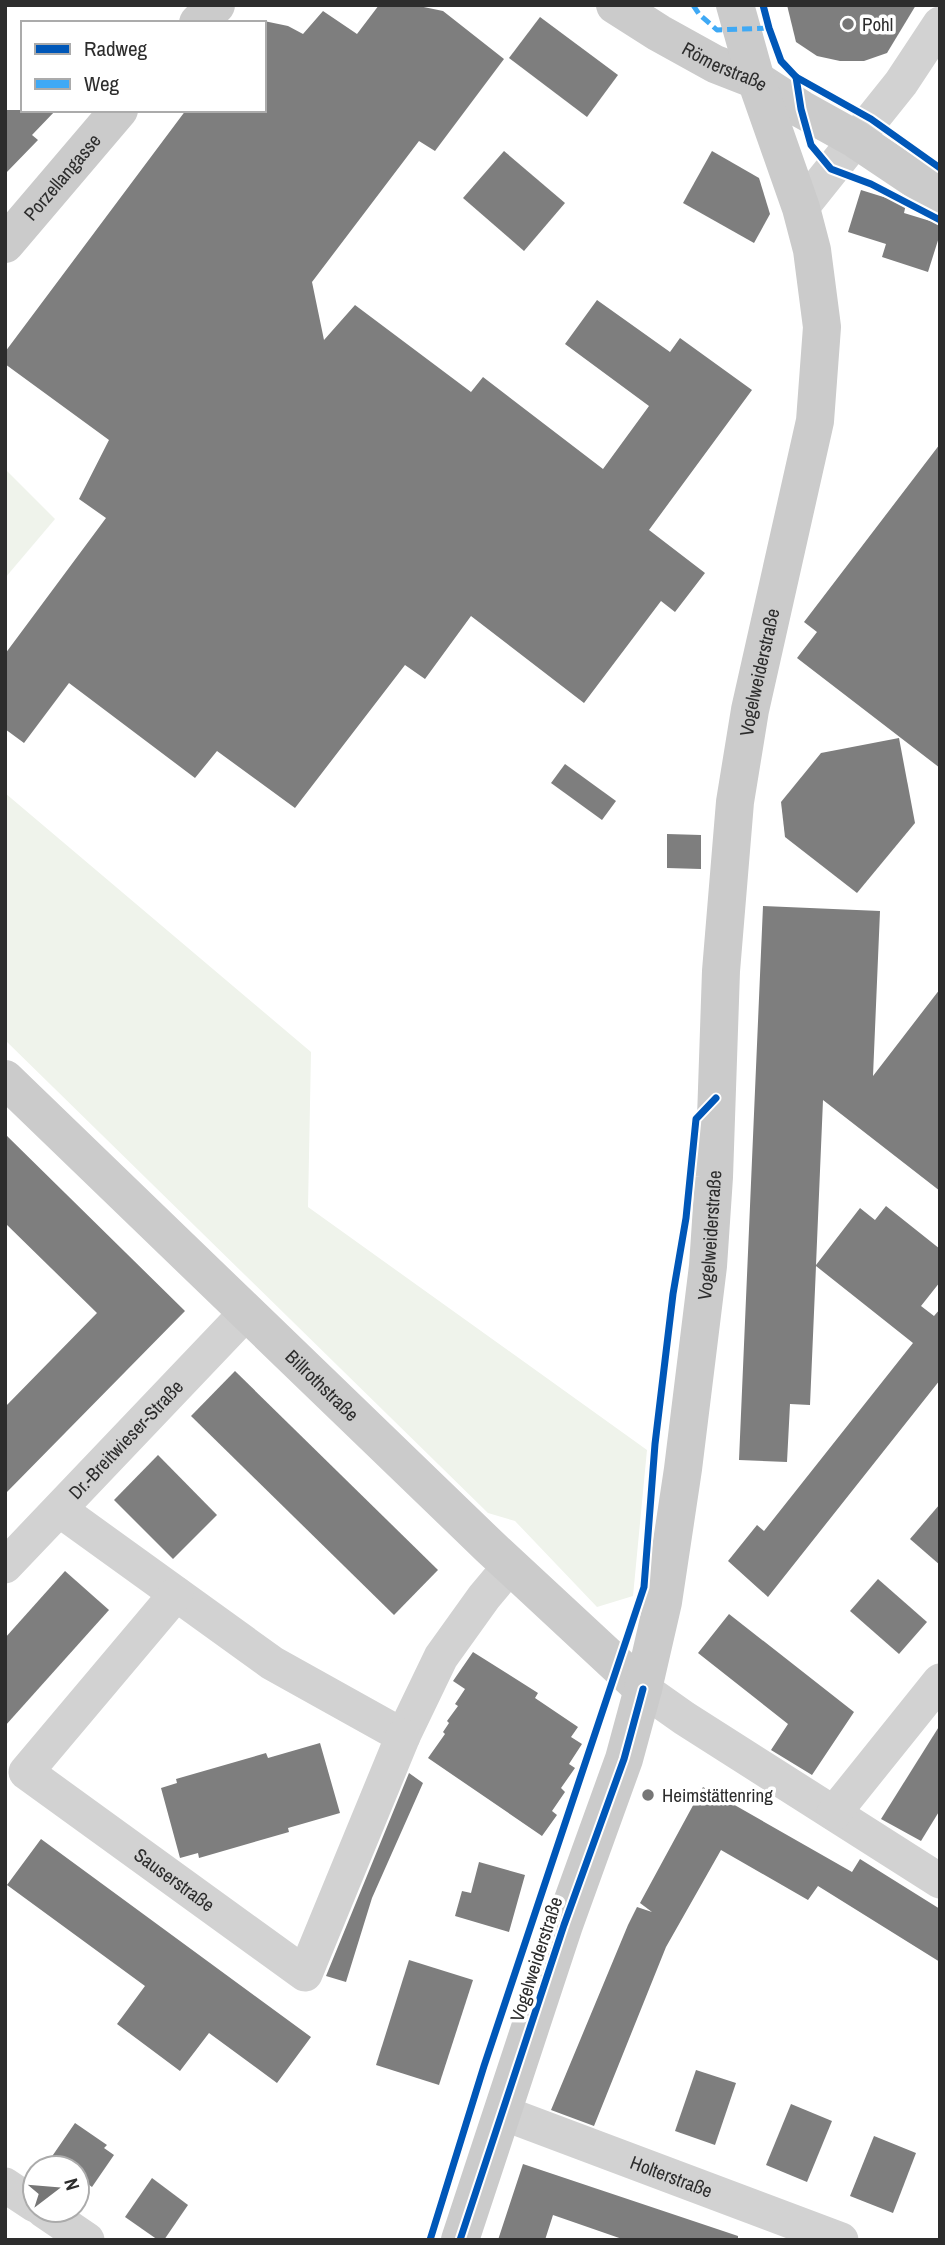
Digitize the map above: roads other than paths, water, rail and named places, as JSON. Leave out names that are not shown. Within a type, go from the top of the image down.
[{"type":"main road","points":[[200,21],[216,5]]},
{"type":"main road","name":"Römerstraße","points":[[615,5],[715,64],[756,79],[801,109],[855,139],[940,196]]},
{"type":"main road","name":"Vogelweiderstraße","points":[[460,2240],[564,1925],[624,1759],[643,1689],[666,1584],[708,1266],[721,971],[735,802],[750,710],[815,421],[822,327],[812,250],[802,208],[756,79],[736,5]]},
{"type":"main road","name":"Porzellangasse","points":[[6,242],[117,112]]},
{"type":"main road","name":"Billrothstraße","points":[[5,1079],[510,1566],[643,1689]]},
{"type":"street","points":[[802,208],[901,83],[940,24]]},
{"type":"street","name":"Dr.-Breitwieser-Straße","points":[[5,1566],[246,1313]]},
{"type":"street","points":[[60,1510],[272,1663],[403,1735]]},
{"type":"street","name":"Sauserstraße","points":[[176,1594],[26,1772],[306,1974],[403,1735],[441,1657],[510,1566]]},
{"type":"street","points":[[834,1813],[940,1681]]},
{"type":"street","points":[[643,1689],[940,1881]]},
{"type":"street","name":"Holterstraße","points":[[503,2113],[841,2240]]},
{"type":"street","points":[[5,2185],[21,2196]]},
{"type":"street","points":[[64,2224],[88,2240]]},
{"type":"place","name":"Pohl","points":[[848,24]]},
{"type":"place","name":"Heimstättenring","points":[[648,1795]]}]
